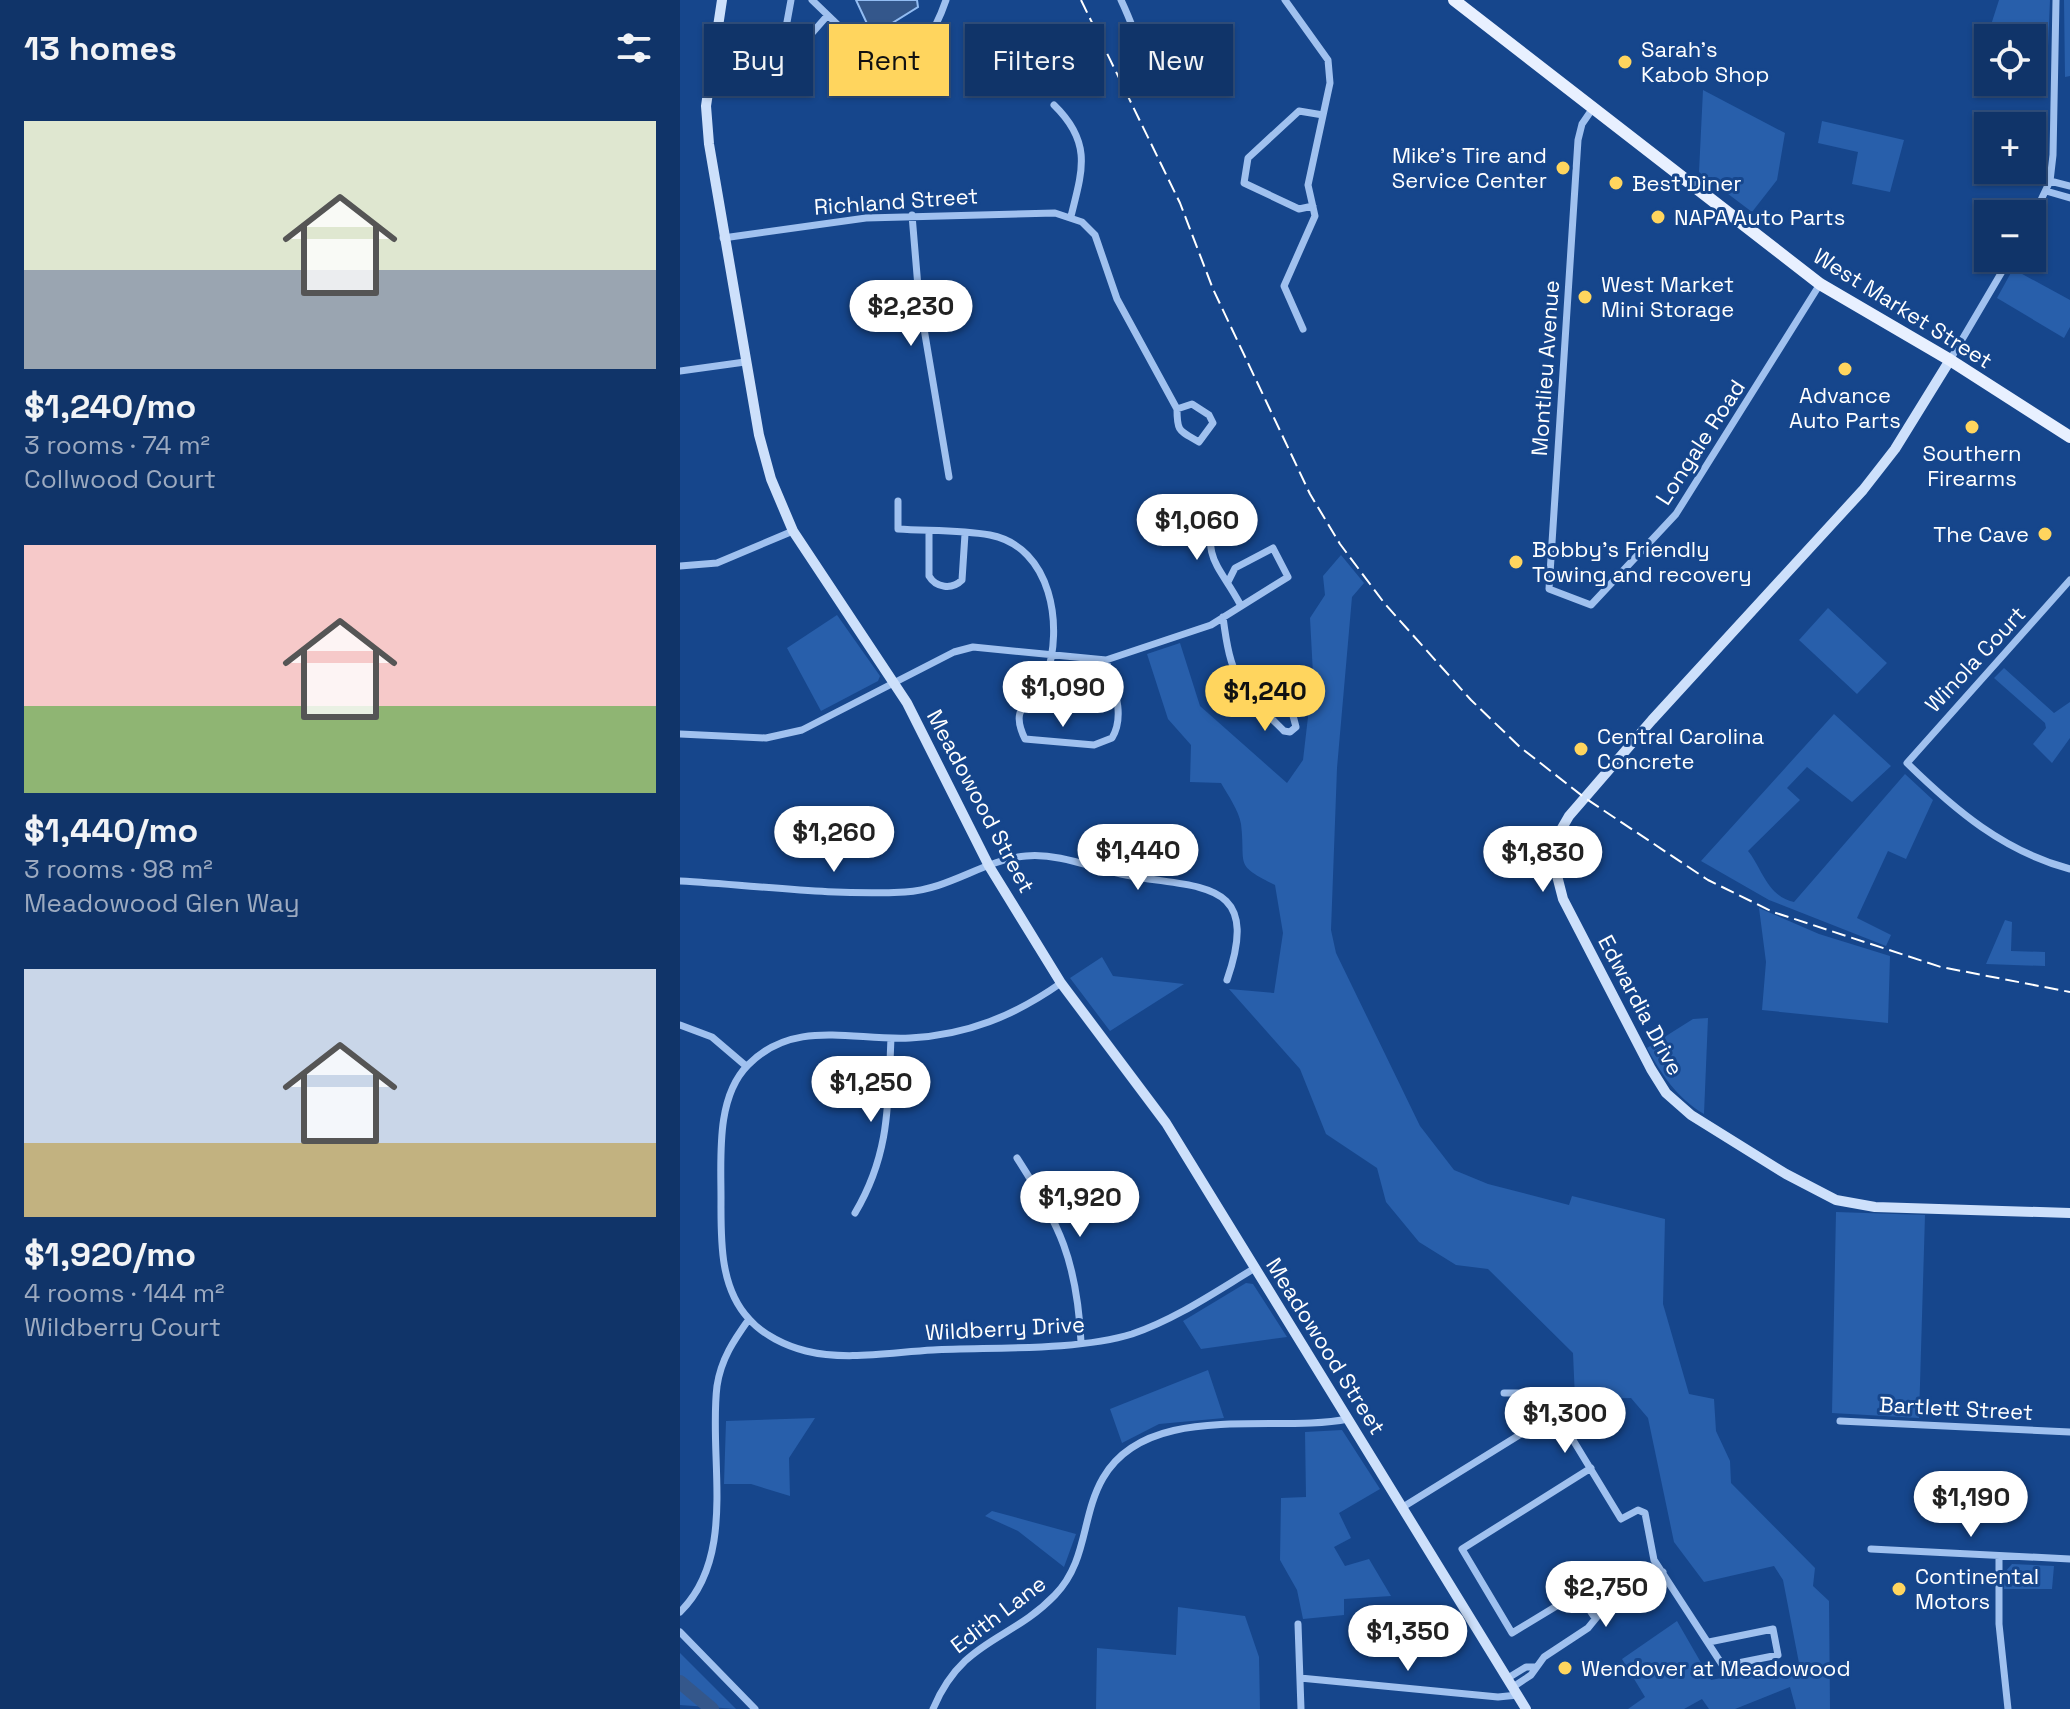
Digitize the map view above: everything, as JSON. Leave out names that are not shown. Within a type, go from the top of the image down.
[{"type":"main road","name":"West Market Street","points":[[1454,0],[1820,284],[1950,360],[2070,437]]},
{"type":"street","name":"Meadowood Street","points":[[722,0],[706,106],[723,238],[763,450],[793,531],[895,682],[989,866],[1061,983],[1166,1123],[1526,1709]]},
{"type":"street","points":[[791,0],[785,33],[799,48],[827,16]]},
{"type":"street","points":[[812,0],[864,50],[890,60],[920,48],[937,25],[946,0]]},
{"type":"street","points":[[1121,0],[1132,24]]},
{"type":"street","points":[[1285,0],[1328,60],[1330,83],[1308,185],[1315,216],[1284,286],[1303,329]]},
{"type":"street","points":[[2042,200],[2050,181],[2056,0]]},
{"type":"street","points":[[1135,30],[1159,45],[1170,58],[1176,76],[1158,86],[1136,46],[1135,30]]},
{"type":"street","points":[[1054,105],[1073,124],[1084,165],[1071,216],[1089,228],[1099,243],[1117,299],[1158,381],[1177,409],[1179,430],[1199,442],[1213,423],[1209,415],[1192,404],[1177,409]]},
{"type":"street","name":"Montlieu Avenue","points":[[1591,605],[1549,589],[1578,140],[1582,124],[1593,108]]},
{"type":"street","points":[[1313,206],[1299,209],[1244,183],[1248,158],[1299,111],[1323,115]]},
{"type":"street","points":[[2050,181],[2070,186]]},
{"type":"street","points":[[2046,191],[2070,198]]},
{"type":"street","name":"Richland Street","points":[[723,238],[912,215],[1055,213],[1071,216]]},
{"type":"street","points":[[912,215],[919,299],[949,477]]},
{"type":"street","points":[[1950,360],[2002,272]]},
{"type":"street","name":"Longale Road","points":[[1591,605],[1676,514],[1820,284]]},
{"type":"street","name":"Edwardia Drive","points":[[1950,360],[1895,449],[1863,490],[1652,720],[1569,816],[1558,835],[1554,864],[1563,899],[1651,1069],[1666,1093],[1691,1115],[1818,1192],[1853,1205],[2070,1213]]},
{"type":"street","points":[[680,371],[745,362]]},
{"type":"street","points":[[898,501],[898,529],[992,535],[1015,547],[1039,569],[1051,596],[1051,655],[1045,678],[1036,694],[1022,705],[1018,723],[1025,739],[1043,743],[1094,745],[1112,738],[1119,726],[1118,708],[1106,660]]},
{"type":"street","points":[[1216,512],[1209,534],[1209,552],[1240,604]]},
{"type":"street","points":[[680,566],[717,563],[793,531]]},
{"type":"street","points":[[929,531],[929,576],[936,584],[946,587],[962,580],[965,534]]},
{"type":"street","points":[[680,734],[766,738],[802,730],[954,652],[973,647],[1106,660],[1211,625],[1240,604],[1288,577],[1273,548],[1235,568],[1228,582]]},
{"type":"street","name":"Winola Court","points":[[2070,580],[1907,763],[1960,813],[1989,834],[2032,856],[2070,869]]},
{"type":"street","points":[[1223,617],[1237,682],[1260,708],[1284,731],[1290,732],[1296,727],[1291,708],[1260,708]]},
{"type":"street","points":[[680,881],[904,892],[942,887],[1014,858],[1042,856],[1125,875],[1202,886],[1226,902],[1238,924],[1238,948],[1227,980]]},
{"type":"street","points":[[680,1612],[703,1581],[709,1564],[716,1488],[717,1386],[729,1347],[749,1319],[729,1284],[721,1241],[725,1113],[746,1066],[777,1044],[802,1036],[823,1033],[891,1038],[935,1035],[987,1024],[1034,1002],[1061,983]]},
{"type":"street","points":[[680,1025],[712,1037],[746,1066]]},
{"type":"street","points":[[855,1213],[870,1187],[885,1145],[891,1038]]},
{"type":"street","points":[[1017,1158],[1052,1213],[1065,1242],[1079,1295],[1081,1342]]},
{"type":"street","name":"Wildberry Drive","points":[[749,1319],[787,1345],[830,1355],[1081,1342],[1118,1337],[1165,1322],[1255,1268]]},
{"type":"street","points":[[1504,1393],[1535,1393],[1550,1416],[1573,1440],[1621,1519],[1638,1510],[1645,1513],[1652,1555],[1723,1666],[1778,1655],[1773,1629],[1709,1642]]},
{"type":"street","points":[[1403,1507],[1550,1416]]},
{"type":"street","name":"Edith Lane","points":[[933,1709],[947,1681],[962,1661],[1045,1605],[1066,1582],[1081,1554],[1094,1495],[1105,1474],[1131,1447],[1177,1429],[1348,1419]]},
{"type":"street","name":"Bartlett Street","points":[[1840,1421],[2070,1432]]},
{"type":"street","points":[[1591,1468],[1462,1549],[1512,1633],[1578,1593],[1595,1618]]},
{"type":"street","points":[[1871,1549],[2070,1559]]},
{"type":"street","points":[[1999,1556],[1999,1624],[2008,1709]]},
{"type":"street","points":[[1300,1678],[1498,1697],[1513,1687],[1526,1667],[1535,1667],[1588,1628],[1595,1618],[1663,1572]]},
{"type":"street","points":[[1298,1624],[1301,1709]]},
{"type":"street","points":[[680,1632],[755,1709]]},
{"type":"shaded area","points":[[856,0],[917,0],[918,7],[891,24],[867,24]]},
{"type":"shaded area","points":[[1999,0],[2050,0],[2047,70],[2046,24],[1991,24]]},
{"type":"shaded area","points":[[2064,0],[2070,0],[2070,76],[2065,77]]},
{"type":"shaded area","points":[[1703,90],[1785,133],[1777,180],[1752,212],[1699,172]]},
{"type":"shaded area","points":[[1822,121],[1904,140],[1890,192],[1852,184],[1858,152],[1818,143]]},
{"type":"shaded area","points":[[2011,272],[2019,272],[2070,300],[2070,327],[2064,338],[1997,298]]},
{"type":"shaded area","points":[[1341,555],[1364,583],[1352,597],[1337,768],[1331,930],[1336,953],[1420,1126],[1454,1170],[1488,1184],[1569,1205],[1572,1196],[1665,1219],[1663,1304],[1689,1394],[1714,1399],[1716,1431],[1730,1461],[1731,1483],[1815,1568],[1813,1586],[1829,1601],[1830,1709],[1796,1709],[1790,1687],[1735,1709],[1709,1709],[1702,1699],[1684,1709],[1628,1709],[1645,1697],[1622,1659],[1677,1621],[1711,1680],[1799,1663],[1783,1580],[1774,1566],[1704,1582],[1674,1542],[1648,1418],[1631,1398],[1575,1399],[1573,1353],[1488,1269],[1456,1265],[1419,1242],[1386,1202],[1377,1168],[1326,1134],[1300,1069],[1229,989],[1274,993],[1283,933],[1275,885],[1247,868],[1240,819],[1221,783],[1190,782],[1191,745],[1168,719],[1147,654],[1180,643],[1200,706],[1287,783],[1303,760],[1313,674],[1310,618],[1325,595],[1323,576]]},
{"type":"shaded area","points":[[1828,608],[1887,663],[1857,694],[1799,640]]},
{"type":"shaded area","points":[[837,615],[880,676],[878,681],[821,711],[787,648]]},
{"type":"shaded area","points":[[2004,668],[2054,713],[2070,702],[2070,738],[2052,763],[2033,744],[2046,728],[2045,723],[1994,678]]},
{"type":"shaded area","points":[[1834,714],[1891,766],[1852,802],[1807,767],[1787,788],[1800,800],[1748,851],[1771,888],[1794,902],[1905,774],[1933,800],[1906,859],[1888,851],[1857,918],[1891,935],[1886,946],[1769,900],[1701,861]]},
{"type":"shaded area","points":[[1759,908],[1819,934],[1890,956],[1888,1023],[1762,1010],[1766,962]]},
{"type":"shaded area","points":[[2005,920],[2012,922],[2011,951],[2045,952],[2045,966],[1986,964]]},
{"type":"shaded area","points":[[1102,957],[1113,976],[1184,984],[1110,1031],[1070,978]]},
{"type":"shaded area","points":[[1708,1018],[1704,1114],[1671,1085],[1647,1048],[1693,1019]]},
{"type":"shaded area","points":[[1836,1212],[1925,1215],[1919,1418],[1832,1413]]},
{"type":"shaded area","points":[[1246,1283],[1253,1284],[1287,1337],[1201,1349],[1183,1321]]},
{"type":"shaded area","points":[[1208,1370],[1224,1418],[1159,1424],[1122,1443],[1110,1409]]},
{"type":"shaded area","points":[[815,1418],[789,1458],[790,1496],[751,1484],[724,1484],[726,1421]]},
{"type":"shaded area","points":[[1342,1430],[1380,1489],[1339,1513],[1351,1538],[1334,1547],[1345,1566],[1369,1559],[1391,1596],[1344,1599],[1344,1615],[1303,1619],[1297,1590],[1280,1560],[1281,1498],[1306,1497],[1305,1432]]},
{"type":"shaded area","points":[[992,1511],[1076,1534],[1064,1567],[1018,1531],[985,1516]]},
{"type":"shaded area","points":[[2012,1564],[2054,1566],[2052,1589],[2004,1589],[2005,1572]]},
{"type":"shaded area","points":[[1178,1607],[1245,1616],[1259,1657],[1260,1709],[1096,1709],[1097,1648],[1176,1655]]},
{"type":"shaded area","points":[[680,1653],[736,1709],[680,1705]]},
{"type":"waterway","points":[[680,1682],[712,1709]]},
{"type":"railway","points":[[1081,0],[1180,203],[1213,289],[1310,494],[1340,544],[1385,604],[1471,700],[1520,747],[1585,798],[1708,880],[1773,912],[1941,967],[2070,992]]},
{"type":"place","name":"Sarah's Kabob Shop","points":[[1625,62]]},
{"type":"place","name":"Mike's Tire and Service Center","points":[[1563,168]]},
{"type":"place","name":"Best Diner","points":[[1616,183]]},
{"type":"place","name":"NAPA Auto Parts","points":[[1658,217]]},
{"type":"place","name":"West Market Mini Storage","points":[[1585,297]]},
{"type":"place","name":"Advance Auto Parts","points":[[1845,369]]},
{"type":"place","name":"Southern Firearms","points":[[1972,427]]},
{"type":"place","name":"The Cave","points":[[2045,534]]},
{"type":"place","name":"Bobby's Friendly Towing and recovery","points":[[1516,562]]},
{"type":"place","name":"Central Carolina Concrete","points":[[1581,749]]},
{"type":"place","name":"Continental Motors","points":[[1899,1589]]},
{"type":"place","name":"Wendover at Meadowood","points":[[1565,1668]]}]
